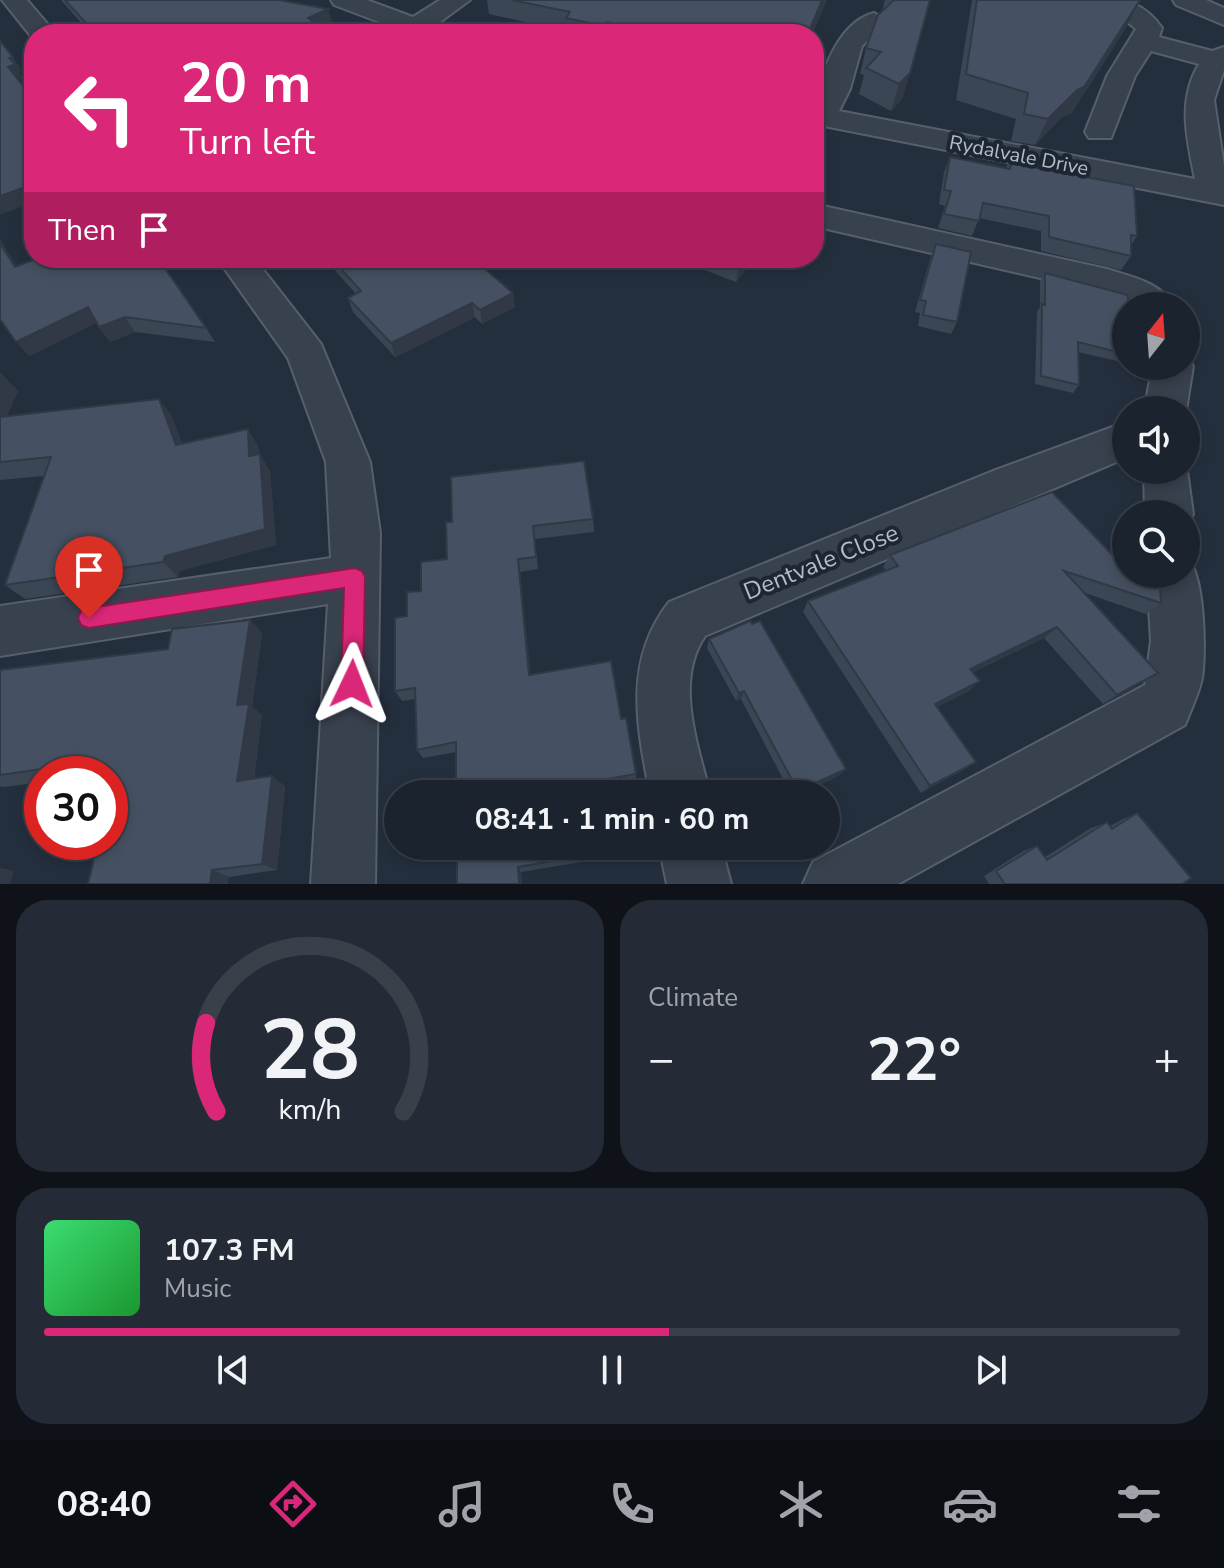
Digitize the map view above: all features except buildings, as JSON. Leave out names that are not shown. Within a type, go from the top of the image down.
[{"type":"street","points":[[14,0],[34,24]]},
{"type":"street","points":[[343,0],[407,24]]},
{"type":"street","points":[[433,24],[458,0]]},
{"type":"street","points":[[1100,132],[1121,76],[1149,28],[1146,21],[1112,0]]},
{"type":"street","points":[[1185,0],[1224,17]]},
{"type":"street","points":[[824,107],[836,89],[841,62],[850,43],[874,21]]},
{"type":"street","points":[[1144,41],[1220,58],[1198,108],[1219,194]]},
{"type":"street","name":"Rydalvale Drive","points":[[824,117],[1219,194]]},
{"type":"street","points":[[824,217],[1094,278],[1136,292]]},
{"type":"street","points":[[242,268],[307,354],[348,462],[356,533],[343,884]]},
{"type":"street","name":"Dentvale Close","points":[[677,780],[665,715],[665,657],[676,631],[687,619],[1009,484],[1112,444]]},
{"type":"street","points":[[0,631],[355,577]]},
{"type":"street","points":[[835,884],[1165,705],[1175,687],[1177,663],[1173,588]]},
{"type":"street","points":[[693,860],[699,884]]},
{"type":"route","points":[[89,618],[355,577],[352,684]]}]
